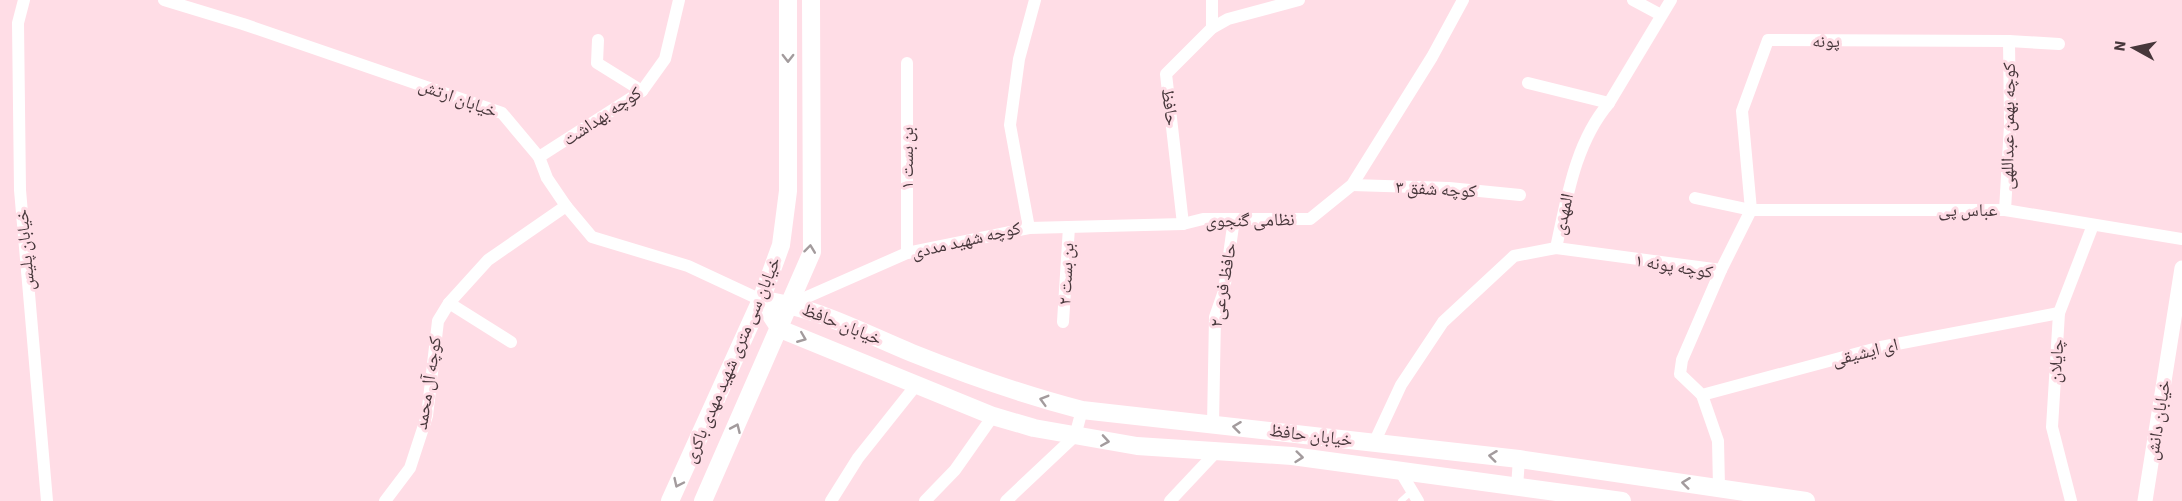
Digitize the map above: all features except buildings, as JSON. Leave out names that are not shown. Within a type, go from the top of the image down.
[{"type":"main road","name":"خیابان سی متری شهید مهدی باکری","points":[[670,501],[761,300],[781,245],[789,191],[788,0]]},
{"type":"main road","name":"خیابان سی متری شهید مهدی باکری","points":[[703,501],[812,252],[811,0]]},
{"type":"main road","name":"خیابان حافظ","points":[[761,300],[791,304],[937,363],[1040,399],[1082,410],[1519,459],[1806,501]]},
{"type":"main road","name":"خیابان حافظ","points":[[761,300],[780,329],[993,416],[1075,436],[1137,446],[1292,456],[1622,501]]},
{"type":"street","name":"خیابان پلیس","points":[[24,0],[18,23],[20,190],[47,501]]},
{"type":"street","name":"خیابان ارتش","points":[[164,0],[243,24],[502,113],[539,157],[547,178],[566,206],[592,237],[688,266],[761,300]]},
{"type":"street","name":"کوچه بهداشت","points":[[539,157],[642,91],[665,59],[679,0]]},
{"type":"street","name":"کوچه شهید مددی","points":[[791,304],[907,253],[1029,228],[1010,125],[1019,59],[1035,0]]},
{"type":"street","points":[[1212,0],[1212,28]]},
{"type":"street","name":"حافظ","points":[[1183,224],[1178,163],[1166,74],[1212,28],[1228,19],[1299,0]]},
{"type":"street","name":"نظامی گنجوی","points":[[1029,228],[1183,224],[1203,219],[1310,219],[1352,185],[1432,57],[1463,0]]},
{"type":"street","points":[[1633,0],[1661,15]]},
{"type":"street","name":"المهدی","points":[[1374,443],[1401,385],[1443,322],[1514,256],[1556,248],[1572,175],[1598,116],[1610,104],[1671,0]]},
{"type":"street","points":[[598,40],[597,63],[642,91]]},
{"type":"street","name":"پونه","points":[[1751,210],[1742,111],[1768,40],[2009,41],[2059,44]]},
{"type":"street","name":"کوچه بهمن عبداللهی","points":[[2005,210],[2010,125],[2009,41]]},
{"type":"street","name":"بن بست ۱","points":[[907,253],[908,63]]},
{"type":"street","points":[[1528,83],[1610,104]]},
{"type":"street","name":"کوچه شفق ۳","points":[[1352,185],[1449,188],[1520,195]]},
{"type":"street","name":"عباس پی","points":[[1695,198],[1751,210],[2005,210],[2182,239]]},
{"type":"street","name":"کوچه آل محمد","points":[[386,501],[410,468],[427,416],[438,321],[449,303],[488,260],[566,206]]},
{"type":"street","points":[[1721,270],[1751,210]]},
{"type":"street","name":"حافظ فرعی۲","points":[[1213,424],[1215,317],[1224,291],[1234,219]]},
{"type":"street","name":"چایلان","points":[[2071,501],[2052,427],[2060,313],[2093,225]]},
{"type":"street","name":"بن بست ۲","points":[[1063,322],[1069,227]]},
{"type":"street","name":"کوچه پونه ۱","points":[[1556,248],[1721,270],[1682,360],[1680,374],[1702,395]]},
{"type":"street","name":"خیابان دانش","points":[[2145,501],[2182,268]]},
{"type":"street","points":[[449,303],[512,342]]},
{"type":"street","name":"ای ایشیقی","points":[[1702,395],[1881,346],[2060,313]]},
{"type":"street","points":[[831,501],[858,458],[918,384]]},
{"type":"street","points":[[1702,395],[1718,441],[1719,487]]},
{"type":"street","points":[[1006,501],[1075,436],[1082,410]]},
{"type":"street","points":[[925,501],[955,470],[993,416]]},
{"type":"street","points":[[1170,501],[1218,450]]},
{"type":"street","points":[[1517,487],[1519,459]]},
{"type":"street","points":[[1400,471],[1415,496]]},
{"type":"lane","points":[[1401,501],[1415,496]]}]
